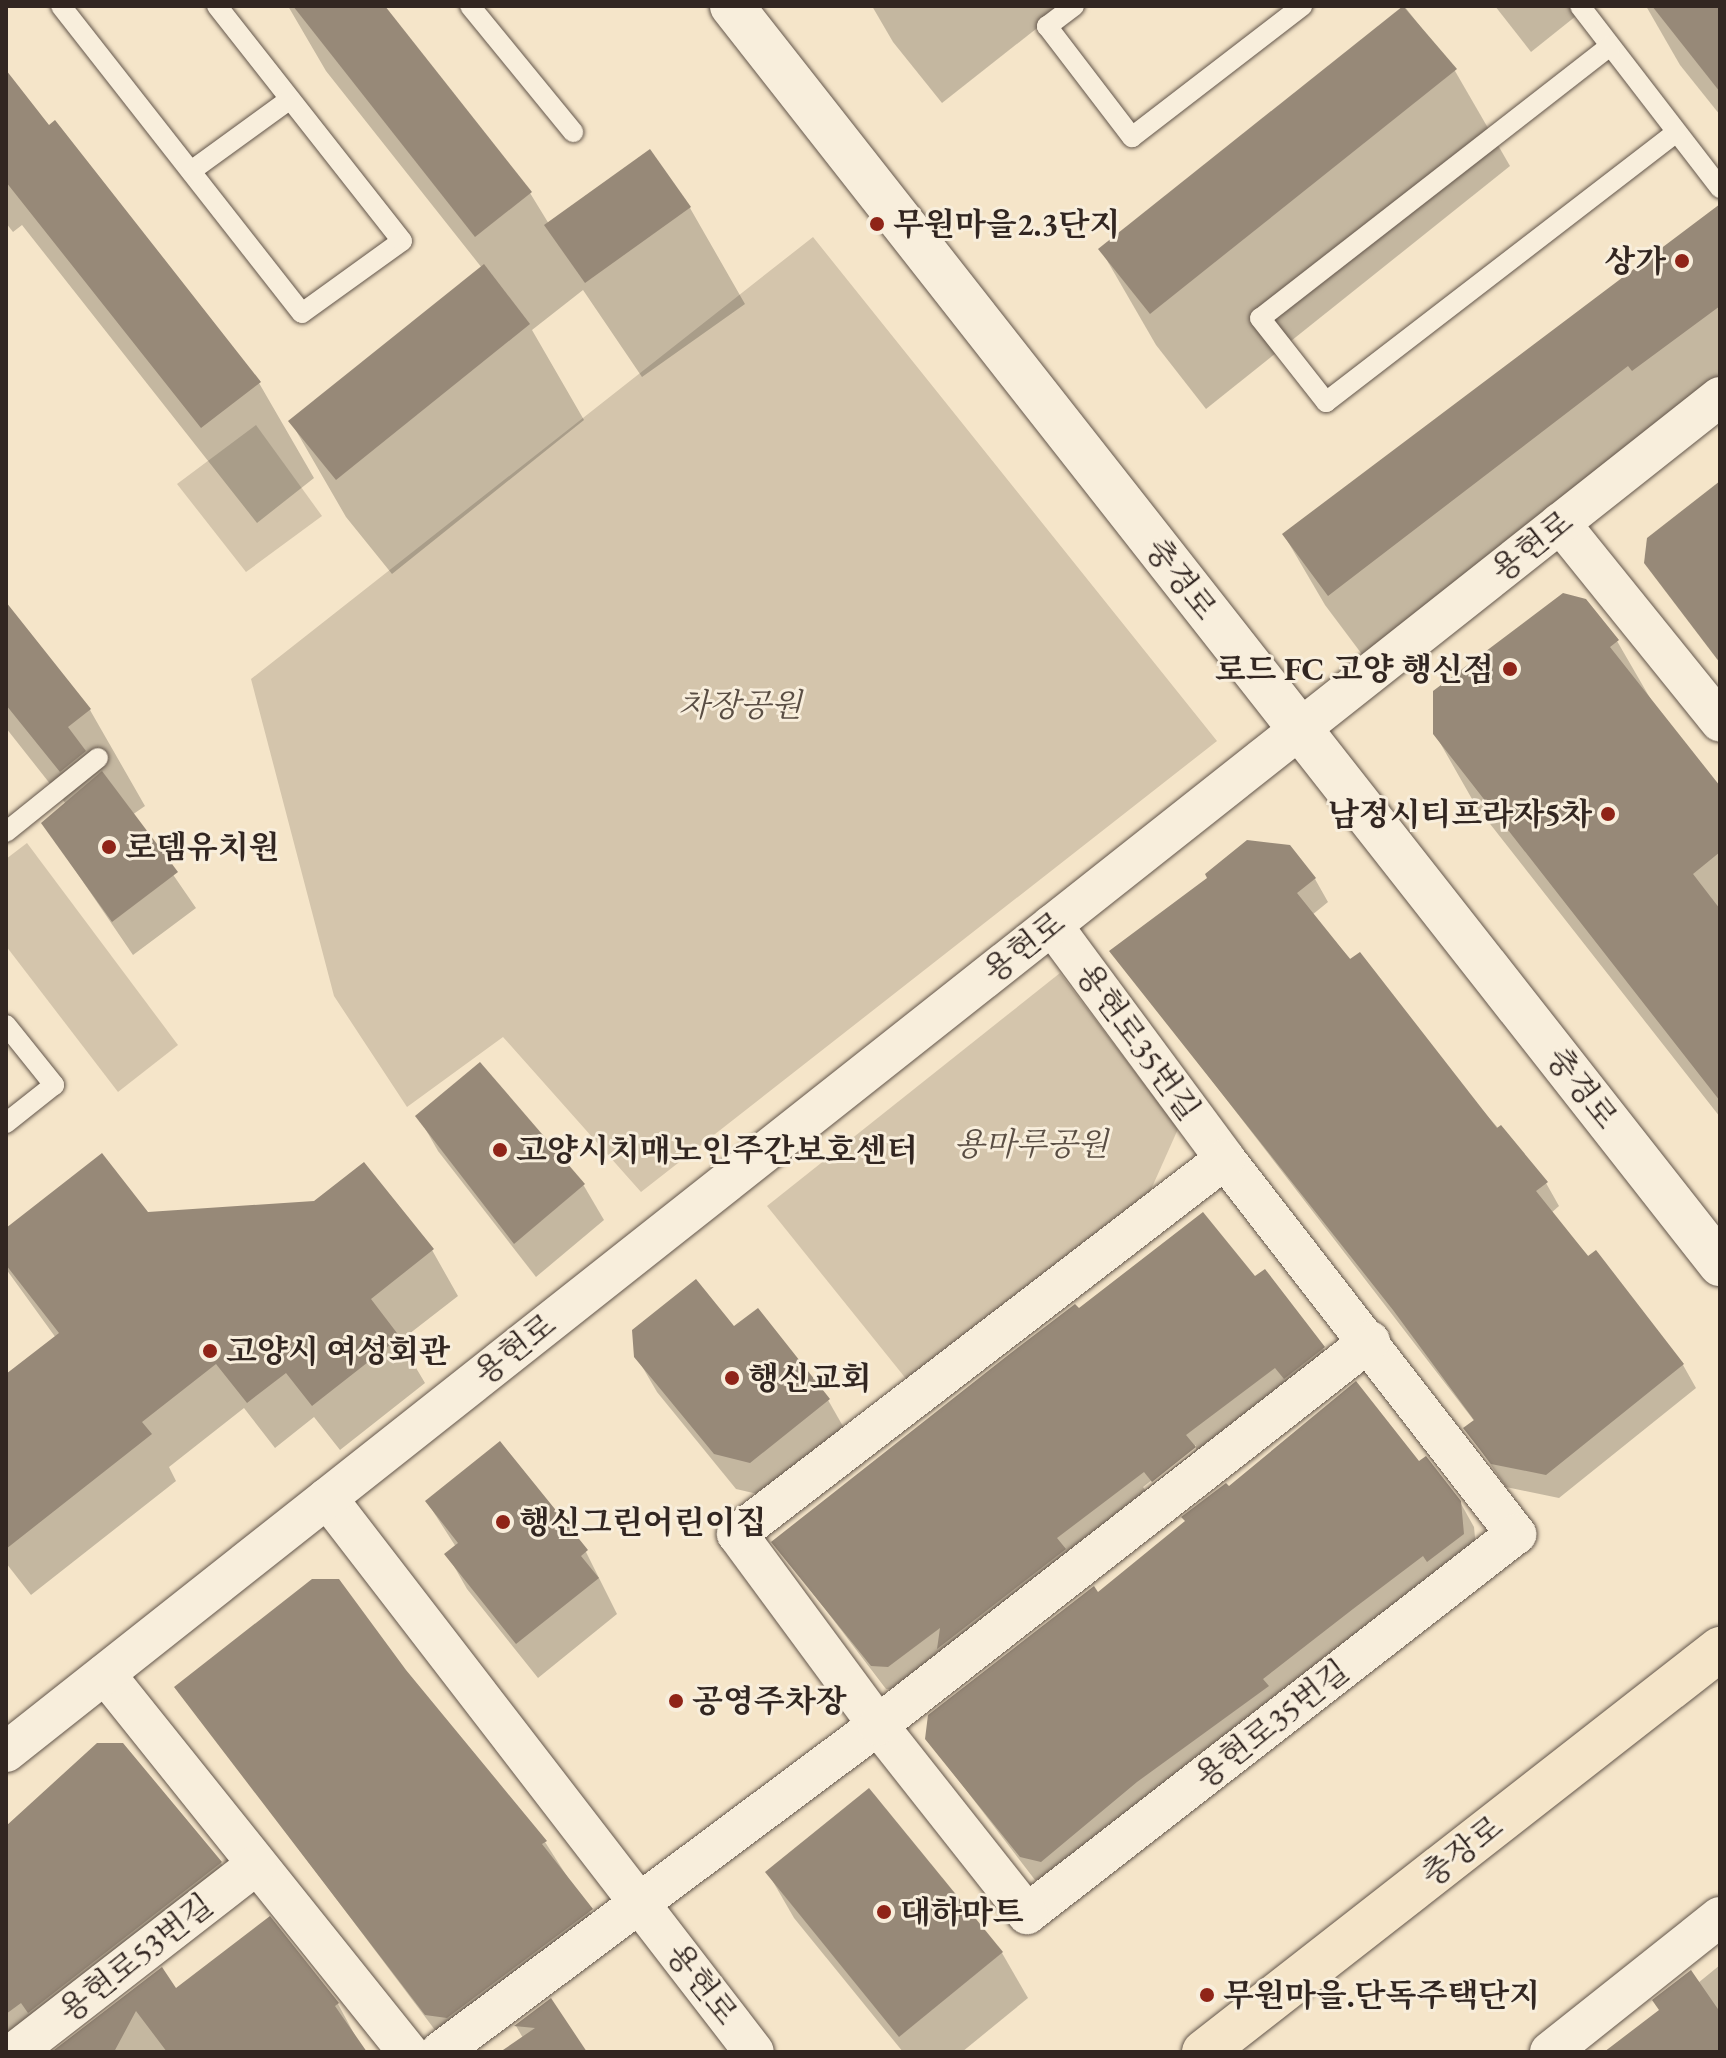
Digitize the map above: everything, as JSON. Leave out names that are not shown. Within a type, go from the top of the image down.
[{"type":"main road","name":"충경로","points":[[732,6],[1720,1264]]},
{"type":"main road","name":"충장로","points":[[1204,2052],[1720,1649]]},
{"type":"street","name":"용현로","points":[[6,1752],[1720,397]]},
{"type":"street","points":[[1560,523],[1720,721]]},
{"type":"street","name":"용현로35번길","points":[[1052,925],[1225,1159],[1370,1341],[1516,1534],[1027,1914],[878,1725],[737,1534],[1225,1159]]},
{"type":"street","points":[[440,2052],[878,1725],[1370,1341]]},
{"type":"street","name":"용현로","points":[[327,1498],[754,2052]]},
{"type":"street","points":[[105,1674],[408,2052]]},
{"type":"street","name":"용현로53번길","points":[[15,2052],[257,1864]]},
{"type":"street","points":[[1550,2052],[1720,1917]]},
{"type":"lane","points":[[61,6],[302,313],[402,241],[217,6]]},
{"type":"lane","points":[[470,6],[573,132]]},
{"type":"lane","points":[[1074,6],[1047,26],[1132,137],[1302,6]]},
{"type":"lane","points":[[1580,6],[1720,188]]},
{"type":"lane","points":[[1610,46],[1260,318],[1269,330],[1326,402],[1676,132]]},
{"type":"lane","points":[[191,171],[290,99]]},
{"type":"lane","points":[[6,832],[98,758]]},
{"type":"lane","points":[[6,1025],[54,1085],[6,1123]]},
{"type":"green space","name":"차장공원","points":[[813,237],[1217,741],[641,1192],[503,1037],[407,1107],[334,996],[251,679]]},
{"type":"green space","points":[[256,425],[322,516],[246,572],[177,484]]},
{"type":"green space","points":[[27,843],[178,1045],[118,1092],[6,946],[6,859]]},
{"type":"green space","name":"용마루공원","points":[[1060,973],[1178,1129],[1145,1203],[907,1380],[767,1206]]},
{"type":"building","points":[[293,6],[385,6],[532,192],[475,237]]},
{"type":"building","points":[[1403,6],[1457,69],[1150,314],[1098,249]]},
{"type":"building","points":[[1652,6],[1720,6],[1720,92]]},
{"type":"building","points":[[6,70],[49,125],[55,120],[261,382],[201,428],[6,182]]},
{"type":"building","points":[[650,149],[691,207],[585,283],[544,225]]},
{"type":"building","points":[[1720,204],[1720,306],[1632,371],[1628,366],[1328,596],[1282,534]]},
{"type":"building","points":[[484,264],[530,324],[336,480],[288,421]]},
{"type":"building","points":[[1720,481],[1720,663],[1644,563],[1647,538]]},
{"type":"building","points":[[1563,593],[1586,599],[1619,640],[1610,647],[1720,786],[1720,852],[1693,874],[1720,909],[1720,1101],[1433,734],[1433,691]]},
{"type":"building","points":[[6,602],[91,709],[68,727],[86,751],[60,772],[6,705]]},
{"type":"building","name":"로뎀유치원","points":[[102,771],[178,872],[112,922],[41,823]]},
{"type":"building","points":[[1247,840],[1290,845],[1316,878],[1297,893],[1350,959],[1360,952],[1497,1128],[1501,1125],[1548,1182],[1536,1191],[1588,1256],[1596,1250],[1684,1364],[1546,1475],[1491,1464],[1463,1428],[1474,1420],[1393,1310],[1109,951],[1207,878],[1205,874]]},
{"type":"building","name":"고양시치매노인주간보호센터","points":[[480,1062],[585,1184],[514,1244],[415,1116]]},
{"type":"building","name":"고양시 여성회관","points":[[102,1153],[148,1212],[314,1201],[364,1162],[434,1249],[371,1299],[400,1337],[312,1406],[286,1373],[247,1403],[216,1364],[142,1422],[152,1434],[6,1549],[6,1374],[59,1333],[6,1265],[6,1228]]},
{"type":"building","points":[[1203,1212],[1255,1276],[1265,1269],[1325,1347],[1284,1379],[1275,1368],[1186,1435],[1196,1447],[1152,1482],[1144,1472],[1057,1538],[1066,1549],[937,1649],[940,1628],[888,1667],[871,1666],[771,1542],[1075,1304],[1079,1308]]},
{"type":"building","name":"행신교회","points":[[696,1279],[734,1326],[758,1308],[830,1399],[750,1463],[714,1454],[634,1357],[632,1330]]},
{"type":"building","points":[[1356,1381],[1419,1461],[1426,1456],[1461,1501],[1464,1534],[1427,1562],[1423,1556],[1353,1609],[1263,1679],[1269,1686],[1137,1782],[1041,1862],[1020,1857],[925,1739],[928,1715],[1094,1586],[1098,1592],[1185,1521],[1181,1517],[1226,1483],[1229,1486]]},
{"type":"building","name":"행신그린어린이집","points":[[500,1441],[588,1550],[581,1556],[599,1578],[516,1644],[444,1554],[458,1543],[425,1501]]},
{"type":"building","points":[[312,1579],[339,1579],[406,1670],[547,1841],[542,1844],[593,1909],[447,2018],[425,2015],[174,1687]]},
{"type":"building","points":[[97,1743],[123,1743],[222,1862],[28,2013],[21,2003],[6,2014],[6,1826]]},
{"type":"building","name":"대하마트","points":[[869,1788],[1003,1952],[899,2037],[765,1872]]},
{"type":"building","points":[[270,1916],[339,2003],[335,2006],[367,2052],[167,2052],[136,2011],[114,2052],[54,2050],[162,1967],[176,1988]]},
{"type":"building","points":[[1691,1970],[1720,2012],[1720,2052],[1604,2052],[1659,2010],[1652,2000]]},
{"type":"building","points":[[551,1998],[587,2052],[500,2052],[535,2028],[514,2026]]},
{"type":"place","name":"무원마을2.3단지","points":[[877,224]]},
{"type":"place","name":"상가","points":[[1682,261]]},
{"type":"place","name":"로드 FC 고양 행신점","points":[[1510,669]]},
{"type":"place","name":"남정시티프라자5차","points":[[1608,814]]},
{"type":"place","name":"로뎀유치원","points":[[109,847]]},
{"type":"place","name":"고양시치매노인주간보호센터","points":[[500,1150]]},
{"type":"place","name":"고양시 여성회관","points":[[210,1351]]},
{"type":"place","name":"행신교회","points":[[732,1378]]},
{"type":"place","name":"행신그린어린이집","points":[[503,1522]]},
{"type":"place","name":"공영주차장","points":[[676,1701]]},
{"type":"place","name":"대하마트","points":[[884,1912]]},
{"type":"place","name":"무원마을.단독주택단지","points":[[1207,1995]]}]
